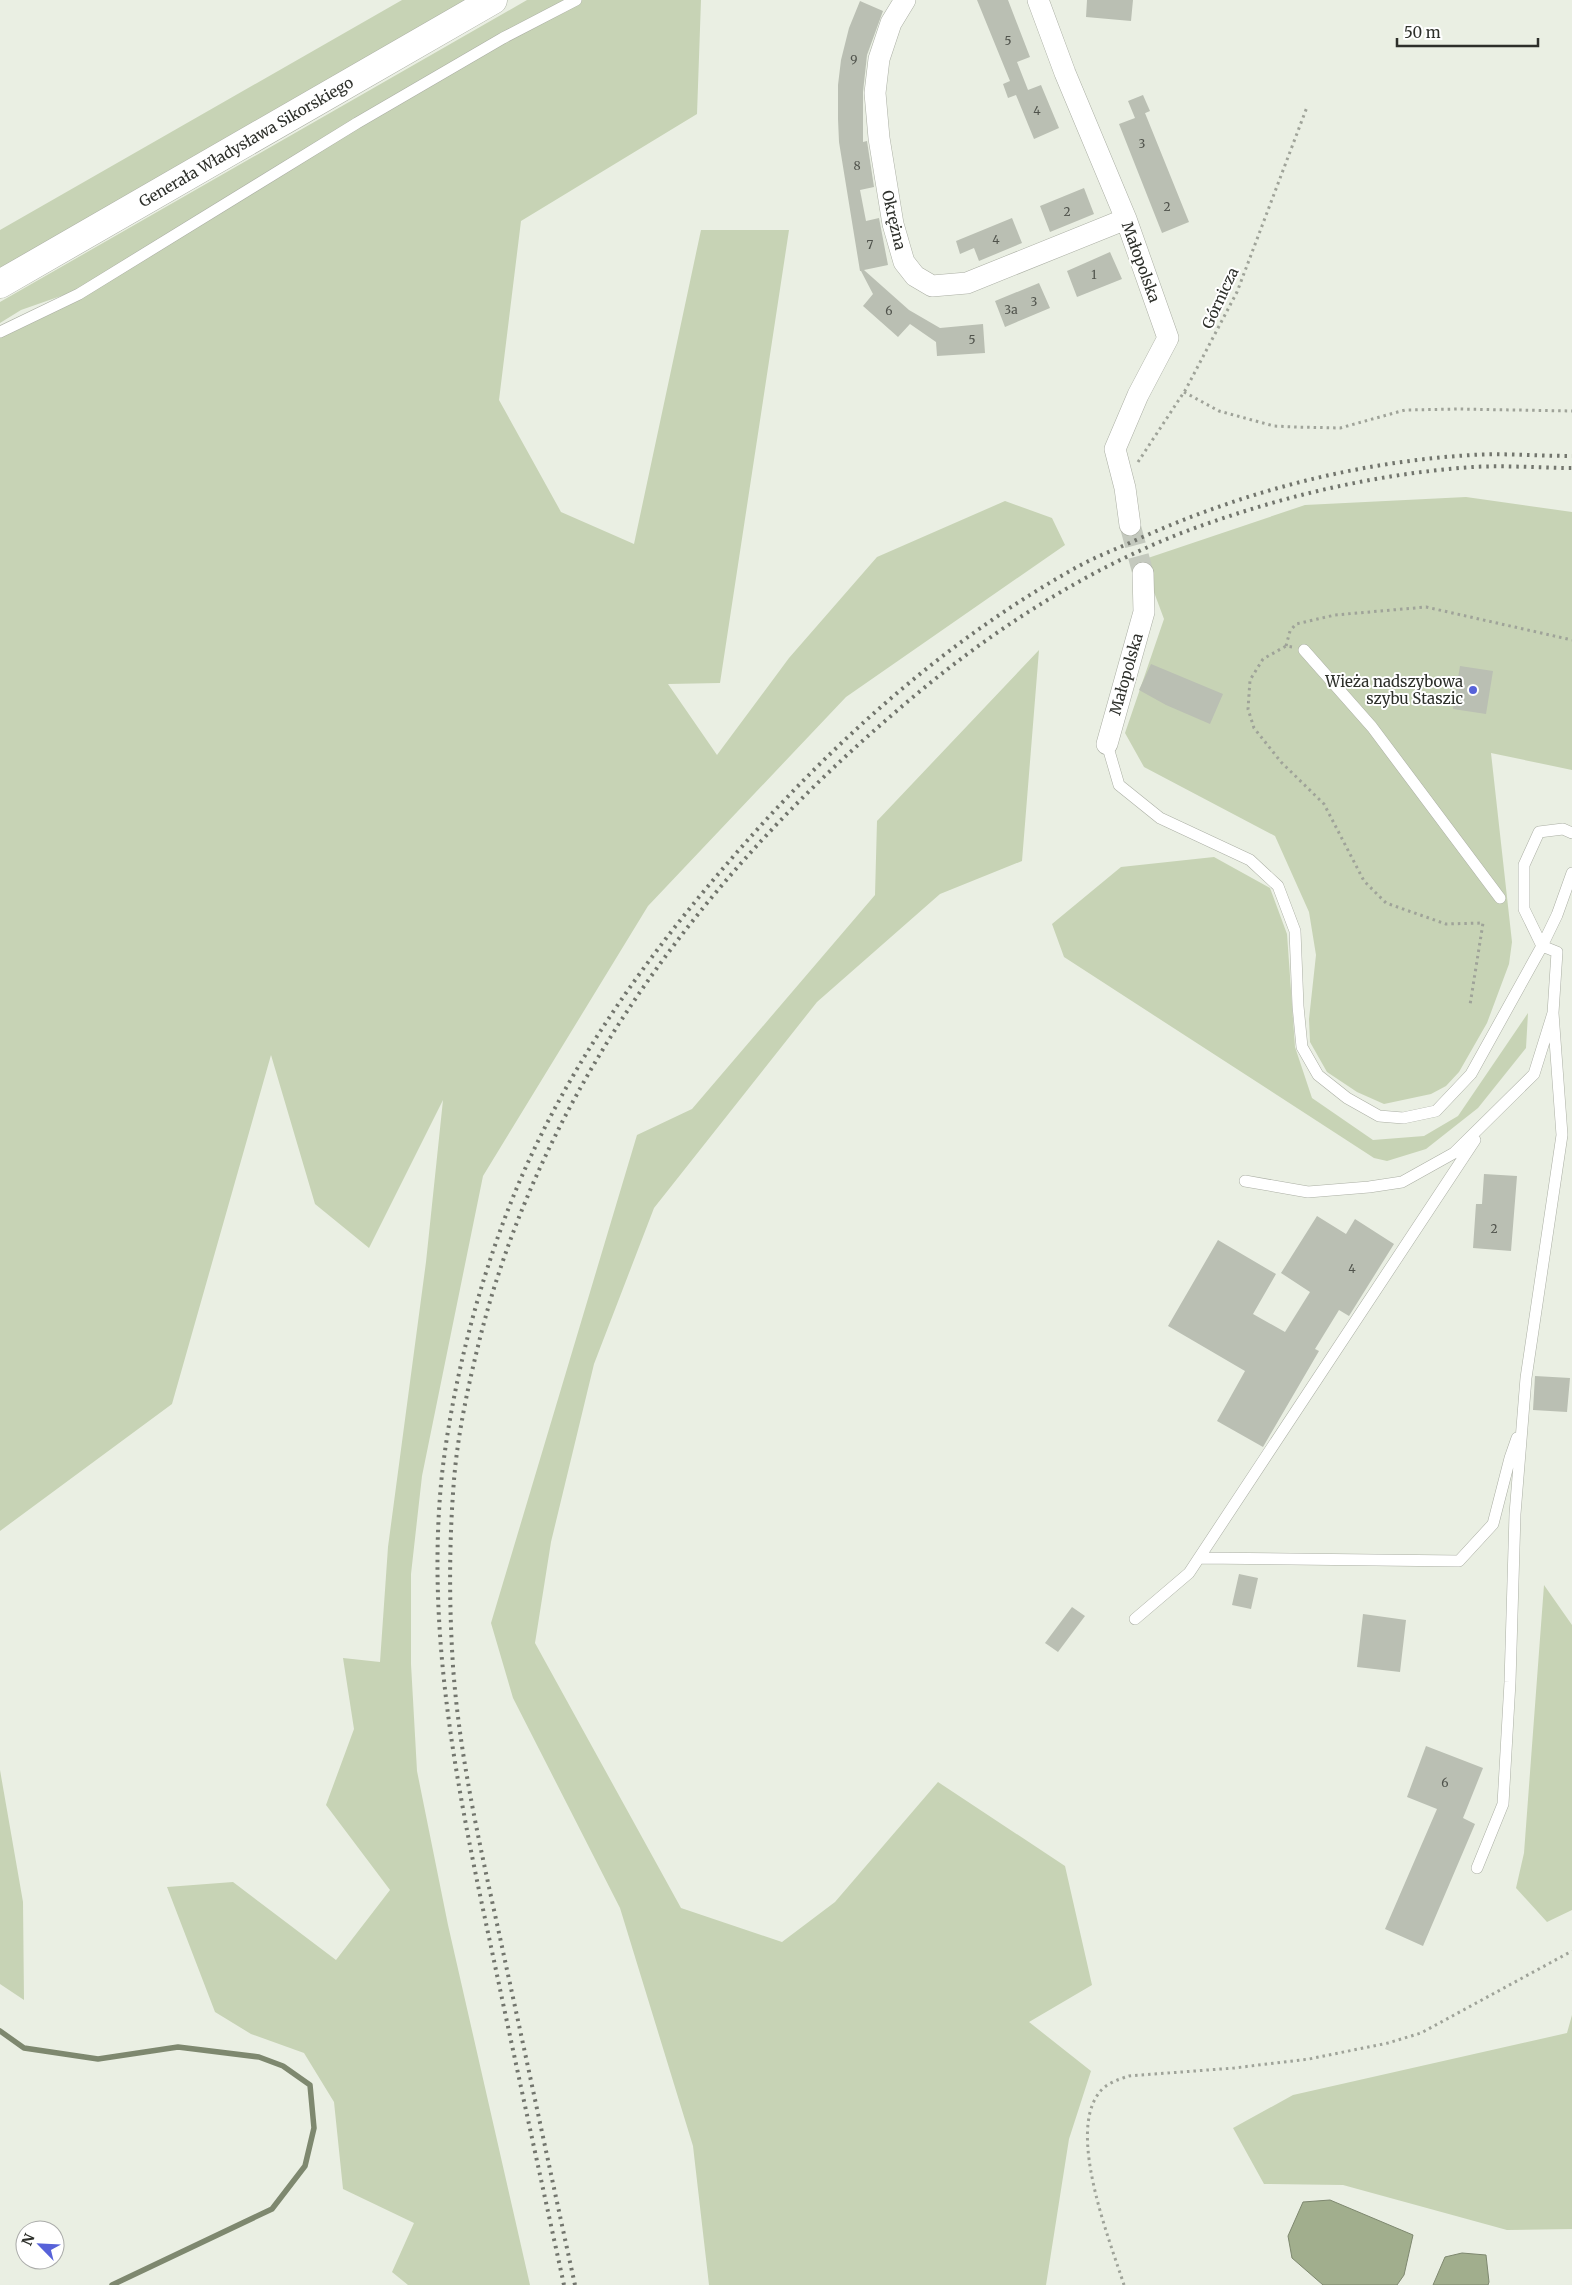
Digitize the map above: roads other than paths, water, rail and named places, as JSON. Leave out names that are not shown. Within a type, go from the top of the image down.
[{"type":"main road","name":"Generała Władysława Sikorskiego","points":[[0,284],[493,0]]},
{"type":"street","name":"Okrężna","points":[[905,0],[891,23],[879,59],[875,93],[879,138],[893,224],[904,262],[915,276],[932,286],[967,283],[1126,219]]},
{"type":"street","name":"Małopolska","points":[[1038,0],[1065,73],[1126,219],[1168,338],[1138,395],[1116,449],[1124,484],[1130,526]]},
{"type":"street","name":"Małopolska","points":[[1107,744],[1144,612],[1143,573]]},
{"type":"lane","points":[[0,332],[78,294],[358,122],[503,38],[576,0]]},
{"type":"lane","points":[[1304,650],[1372,727],[1500,898]]},
{"type":"lane","points":[[1107,744],[1119,785],[1160,818],[1250,860],[1278,886],[1295,931],[1298,1006],[1302,1047],[1318,1075],[1347,1098],[1379,1116],[1403,1118],[1436,1111],[1471,1074],[1542,946],[1557,915],[1572,873]]},
{"type":"lane","points":[[1477,1868],[1503,1804],[1510,1682],[1515,1514],[1526,1378],[1562,1135],[1553,1013],[1557,952],[1542,946],[1524,909],[1524,865],[1539,832],[1563,829],[1572,832]]},
{"type":"lane","points":[[1245,1181],[1308,1192],[1370,1187],[1402,1182],[1454,1153],[1534,1074],[1553,1013]]},
{"type":"lane","points":[[1134,1619],[1189,1573],[1488,1119]]},
{"type":"lane","points":[[1198,1558],[1459,1561],[1493,1524],[1510,1458],[1522,1426]]},
{"type":"waterway","points":[[0,2031],[24,2048],[98,2059],[178,2047],[259,2057],[283,2066],[310,2085],[314,2128],[305,2166],[272,2209],[112,2285]]},
{"type":"tunnel","points":[[1130,525],[1143,573]]},
{"type":"railway","points":[[564,2285],[480,1897],[457,1777],[448,1717],[438,1596],[438,1535],[442,1474],[453,1401],[470,1327],[492,1254],[518,1185],[537,1142],[559,1101],[582,1060],[633,982],[690,908],[759,828],[799,785],[886,703],[931,665],[979,629],[1028,596],[1086,562],[1176,523],[1217,507],[1300,482],[1385,464],[1428,459],[1484,454],[1572,456]]},
{"type":"railway","points":[[575,2285],[483,1857],[461,1742],[453,1666],[450,1573],[452,1503],[458,1443],[464,1407],[481,1334],[509,1244],[545,1157],[589,1073],[639,994],[695,918],[756,846],[822,778],[892,715],[959,660],[1067,588],[1144,549],[1184,532],[1255,508],[1326,489],[1362,481],[1436,470],[1485,466],[1572,468]]},
{"type":"place","name":"Wieża nadszybowa szybu Staszic","points":[[1473,690]]}]
